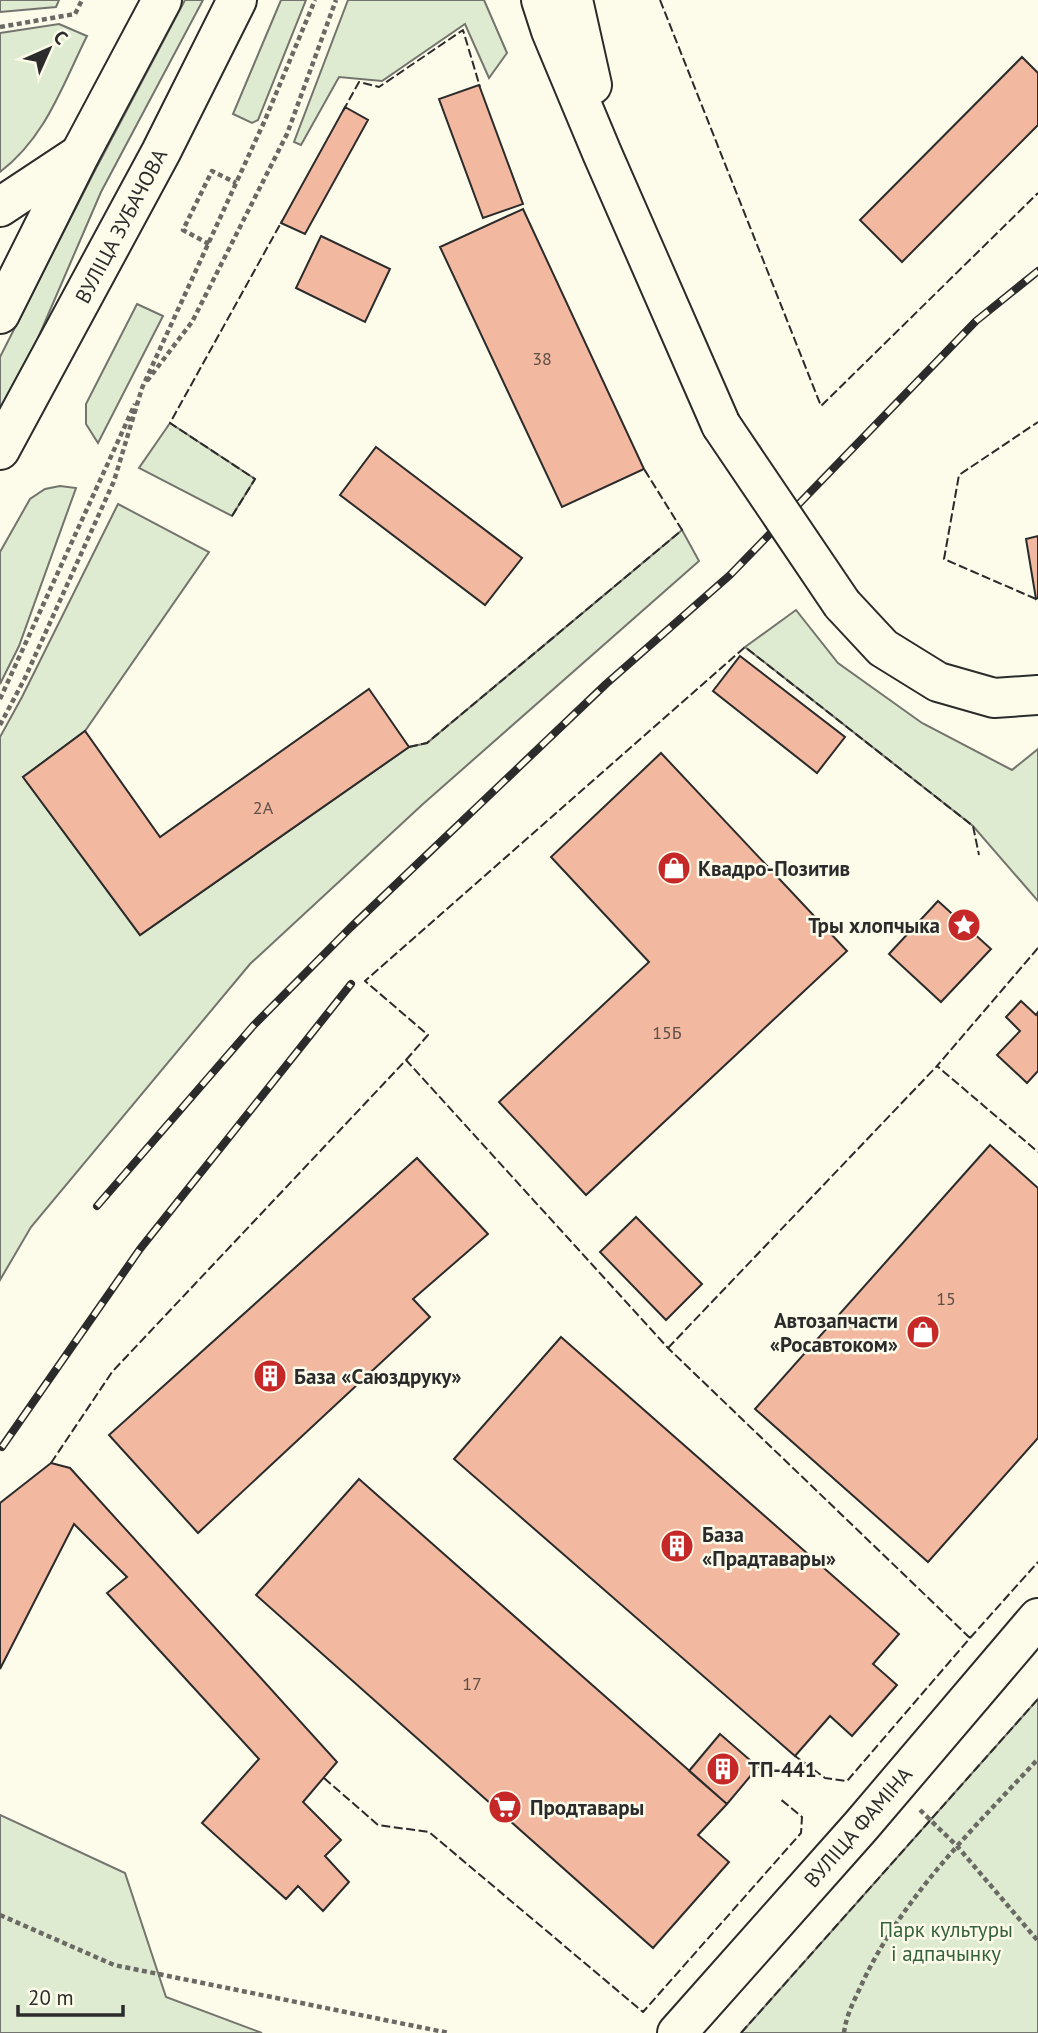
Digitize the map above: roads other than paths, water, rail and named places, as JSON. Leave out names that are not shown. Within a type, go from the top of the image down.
[{"type":"main road","points":[[0,314],[80,154],[162,0]]},
{"type":"main road","name":"ВУЛІЦА ЗУБАЧОВА","points":[[0,450],[161,152],[237,0]]},
{"type":"main road","points":[[541,0],[551,31],[602,153],[721,425],[842,604],[883,648],[938,682],[994,698],[1038,695]]},
{"type":"main road","points":[[573,0],[593,87],[602,153]]},
{"type":"main road","points":[[0,207],[80,154]]},
{"type":"main road","name":"ВУЛІЦА ФАМІНА","points":[[677,2033],[1038,1618]]},
{"type":"railway","points":[[97,1206],[253,1026],[350,928],[606,684],[730,575],[976,321],[1038,271]]},
{"type":"railway","points":[[2,1447],[140,1249],[351,984]]},
{"type":"place","name":"Квадро-Позитив","points":[[674,868]]},
{"type":"place","name":"Тры хлопчыка","points":[[964,925]]},
{"type":"place","name":"Автозапчасти «Росавтоком»","points":[[923,1332]]},
{"type":"place","name":"База «Саюздруку»","points":[[270,1376]]},
{"type":"place","name":"База «Прадтавары»","points":[[677,1546]]},
{"type":"place","name":"ТП-441","points":[[723,1769]]},
{"type":"place","name":"Продтавары","points":[[505,1807]]},
{"type":"park label","name":"Парк культуры і адпачынку","points":[[946,1941]]}]
